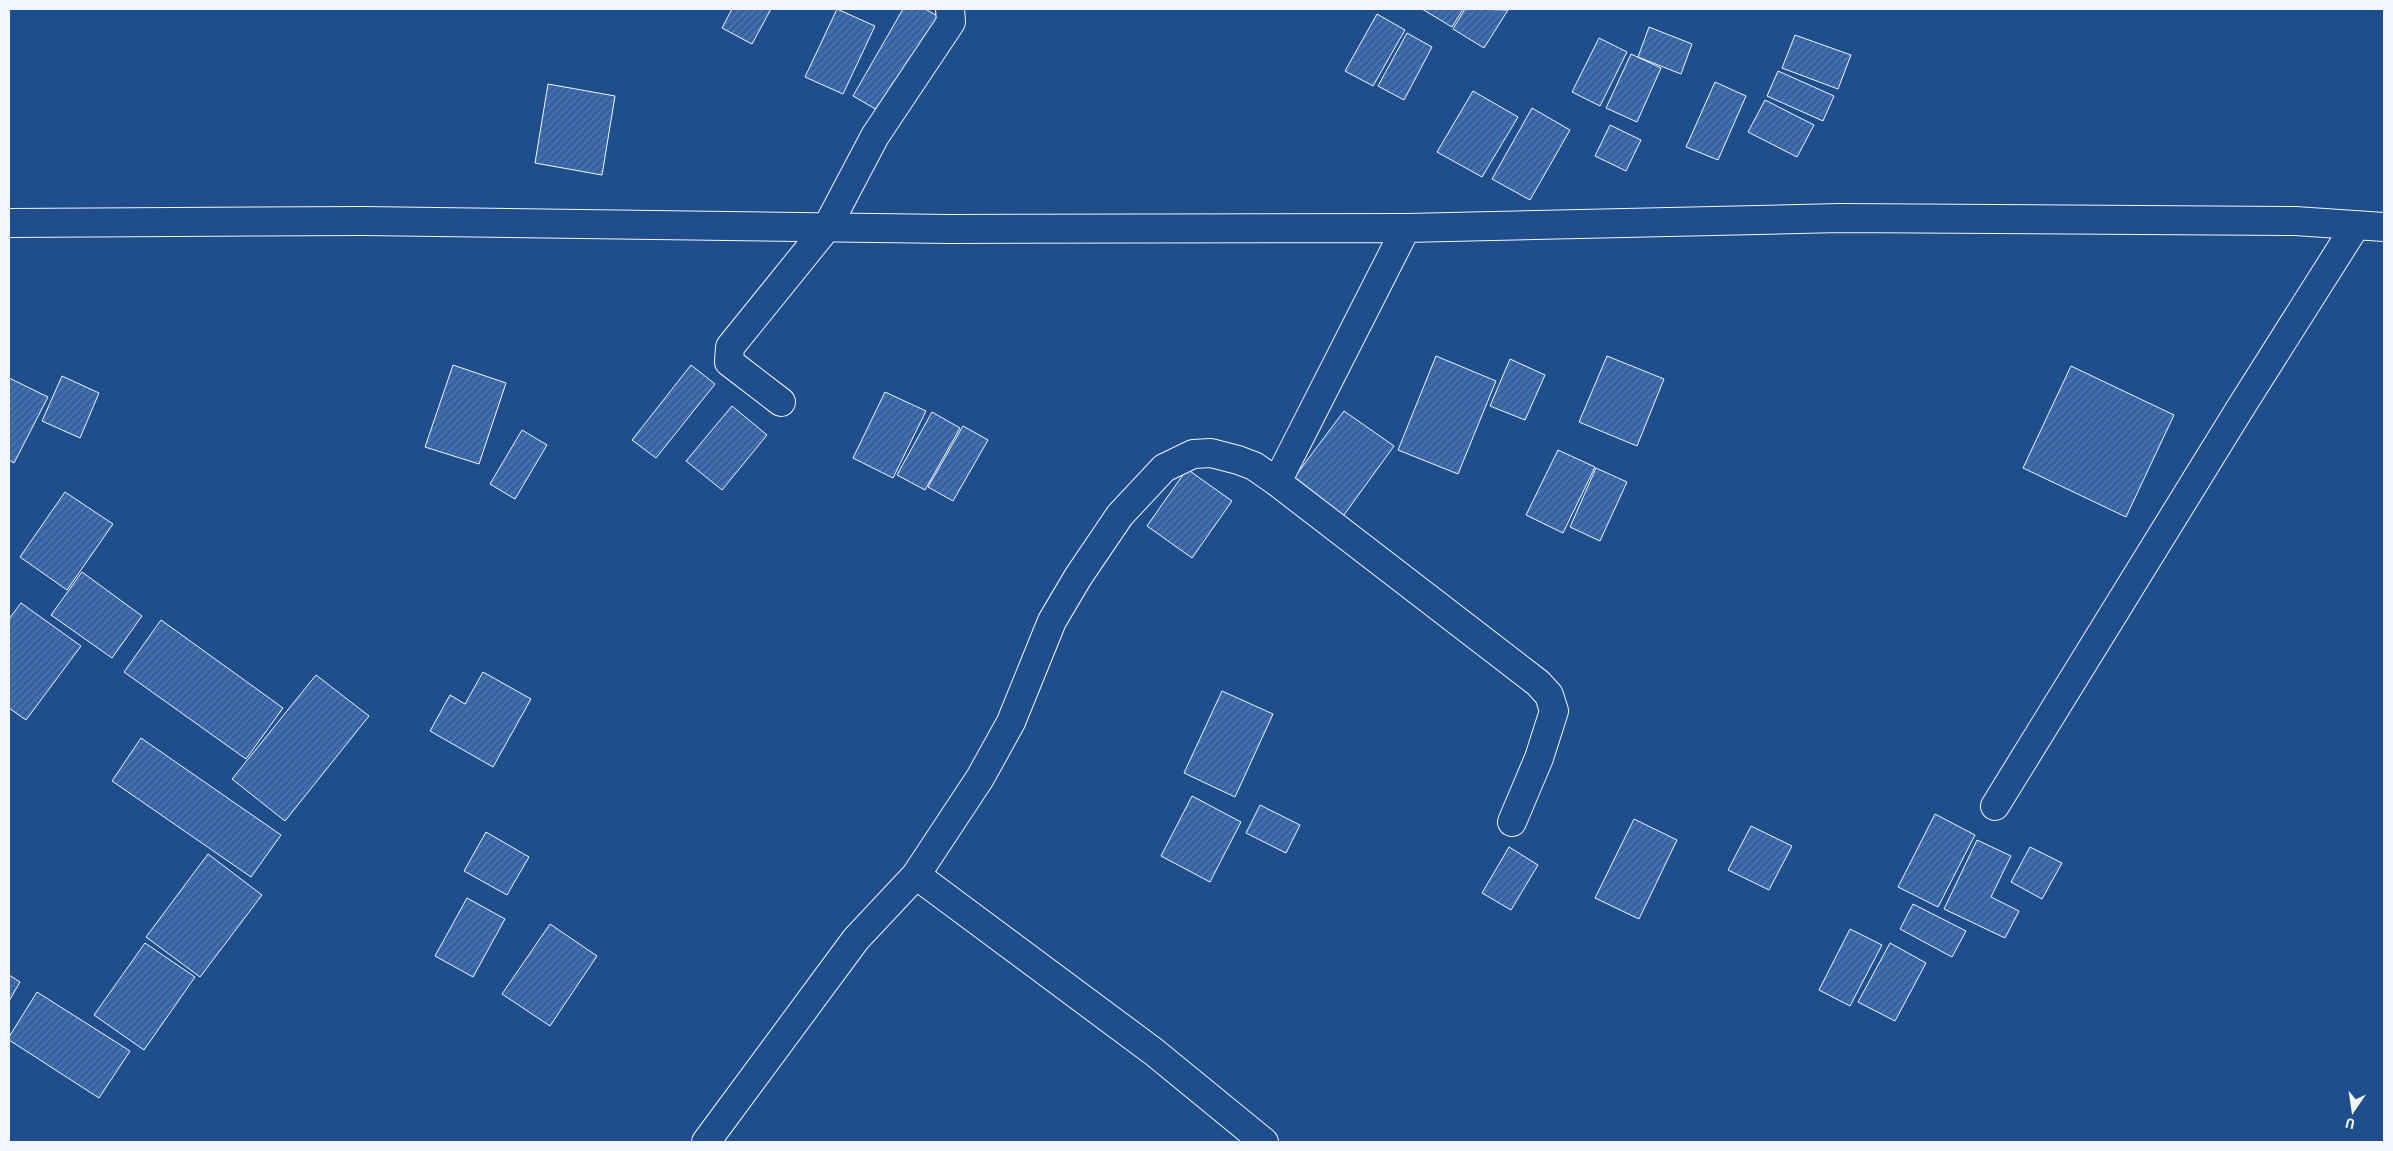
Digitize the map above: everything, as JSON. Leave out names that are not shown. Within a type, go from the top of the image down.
[{"type":"street","points":[[781,402],[729,362],[730,347],[827,227],[875,136],[951,22],[950,9]]},
{"type":"street","points":[[9,223],[363,221],[950,229],[1406,228],[1840,218],[2295,221],[2384,227]]},
{"type":"street","points":[[1995,806],[2241,407],[2356,225]]},
{"type":"street","points":[[1277,482],[1406,228]]},
{"type":"street","points":[[706,1142],[856,939],[916,875],[980,778],[1010,722],[1052,621],[1078,577],[1120,515],[1164,468],[1193,454],[1211,453],[1254,466],[1530,677],[1549,695],[1554,711],[1539,758],[1512,822]]},
{"type":"street","points":[[916,875],[1154,1052],[1264,1142]]},
{"type":"building","points":[[732,9],[771,9],[752,44],[722,28]]},
{"type":"building","points":[[837,9],[875,26],[843,94],[805,77]]},
{"type":"building","points":[[903,9],[925,9],[941,18],[886,115],[853,96]]},
{"type":"building","points":[[1422,9],[1463,9],[1452,27]]},
{"type":"building","points":[[1465,9],[1508,10],[1484,48],[1453,29]]},
{"type":"building","points":[[1377,14],[1405,30],[1373,86],[1345,71]]},
{"type":"building","points":[[1649,27],[1692,44],[1681,74],[1638,57]]},
{"type":"building","points":[[1407,33],[1432,47],[1404,100],[1378,86]]},
{"type":"building","points":[[1795,35],[1851,55],[1838,89],[1782,68]]},
{"type":"building","points":[[1599,38],[1627,52],[1600,106],[1572,92]]},
{"type":"building","points":[[1631,54],[1661,68],[1637,122],[1606,108]]},
{"type":"building","points":[[1778,71],[1834,96],[1823,121],[1767,96]]},
{"type":"building","points":[[1715,82],[1746,96],[1718,160],[1686,147]]},
{"type":"building","points":[[548,84],[615,96],[602,175],[535,163]]},
{"type":"building","points":[[1473,91],[1518,117],[1482,177],[1437,152]]},
{"type":"building","points":[[1765,100],[1814,125],[1797,157],[1748,132]]},
{"type":"building","points":[[1532,108],[1570,130],[1530,200],[1492,179]]},
{"type":"building","points":[[1610,125],[1641,140],[1626,171],[1595,156]]},
{"type":"building","points":[[1436,356],[1496,381],[1458,474],[1398,450]]},
{"type":"building","points":[[1607,356],[1664,379],[1637,446],[1579,422]]},
{"type":"building","points":[[1510,359],[1545,375],[1525,420],[1490,406]]},
{"type":"building","points":[[453,365],[506,383],[479,464],[425,447]]},
{"type":"building","points":[[691,365],[715,384],[656,458],[632,440]]},
{"type":"building","points":[[2071,366],[2174,415],[2126,517],[2023,468]]},
{"type":"building","points":[[62,376],[99,393],[80,438],[42,421]]},
{"type":"building","points":[[9,378],[48,397],[14,463],[9,460]]},
{"type":"building","points":[[885,392],[926,411],[893,478],[853,458]]},
{"type":"building","points":[[732,406],[767,435],[722,490],[686,461]]},
{"type":"building","points":[[1344,411],[1394,446],[1341,519],[1290,483]]},
{"type":"building","points":[[932,412],[960,428],[925,490],[897,475]]},
{"type":"building","points":[[963,426],[988,440],[953,501],[928,487]]},
{"type":"building","points":[[522,430],[547,445],[515,499],[490,484]]},
{"type":"building","points":[[1558,450],[1595,467],[1563,533],[1526,515]]},
{"type":"building","points":[[1596,468],[1627,482],[1600,541],[1570,527]]},
{"type":"building","points":[[1187,469],[1232,501],[1192,558],[1147,526]]},
{"type":"building","points":[[65,492],[113,524],[67,590],[20,557]]},
{"type":"building","points":[[82,572],[142,616],[112,658],[51,615]]},
{"type":"building","points":[[21,603],[81,646],[26,720],[9,708],[9,619]]},
{"type":"building","points":[[161,620],[283,708],[246,759],[124,672]]},
{"type":"building","points":[[483,672],[531,699],[493,767],[430,731],[450,695],[465,704]]},
{"type":"building","points":[[316,675],[369,716],[285,821],[232,779]]},
{"type":"building","points":[[1222,691],[1273,714],[1235,797],[1184,773]]},
{"type":"building","points":[[141,738],[281,835],[251,877],[112,781]]},
{"type":"building","points":[[1192,796],[1241,822],[1210,882],[1161,856]]},
{"type":"building","points":[[1260,805],[1300,825],[1286,853],[1246,833]]},
{"type":"building","points":[[1935,814],[1975,835],[1938,907],[1898,887]]},
{"type":"building","points":[[1634,819],[1677,840],[1639,919],[1595,898]]},
{"type":"building","points":[[1751,826],[1792,846],[1769,890],[1728,870]]},
{"type":"building","points":[[486,832],[529,857],[507,895],[464,871]]},
{"type":"building","points":[[1977,840],[2011,856],[1991,897],[2019,911],[2005,938],[1944,909]]},
{"type":"building","points":[[1509,847],[1538,865],[1511,910],[1482,893]]},
{"type":"building","points":[[2030,847],[2062,863],[2042,899],[2011,882]]},
{"type":"building","points":[[208,854],[262,895],[200,977],[146,937]]},
{"type":"building","points":[[467,898],[505,919],[473,977],[435,956]]},
{"type":"building","points":[[1913,904],[1966,931],[1952,957],[1900,929]]},
{"type":"building","points":[[550,924],[597,956],[550,1026],[502,994]]},
{"type":"building","points":[[1850,929],[1882,945],[1850,1006],[1819,990]]},
{"type":"building","points":[[145,943],[195,977],[144,1050],[94,1015]]},
{"type":"building","points":[[1890,943],[1926,963],[1895,1021],[1858,1002]]},
{"type":"building","points":[[9,975],[20,982],[9,1001]]},
{"type":"building","points":[[37,992],[130,1051],[99,1098],[9,1040],[9,1037]]}]
